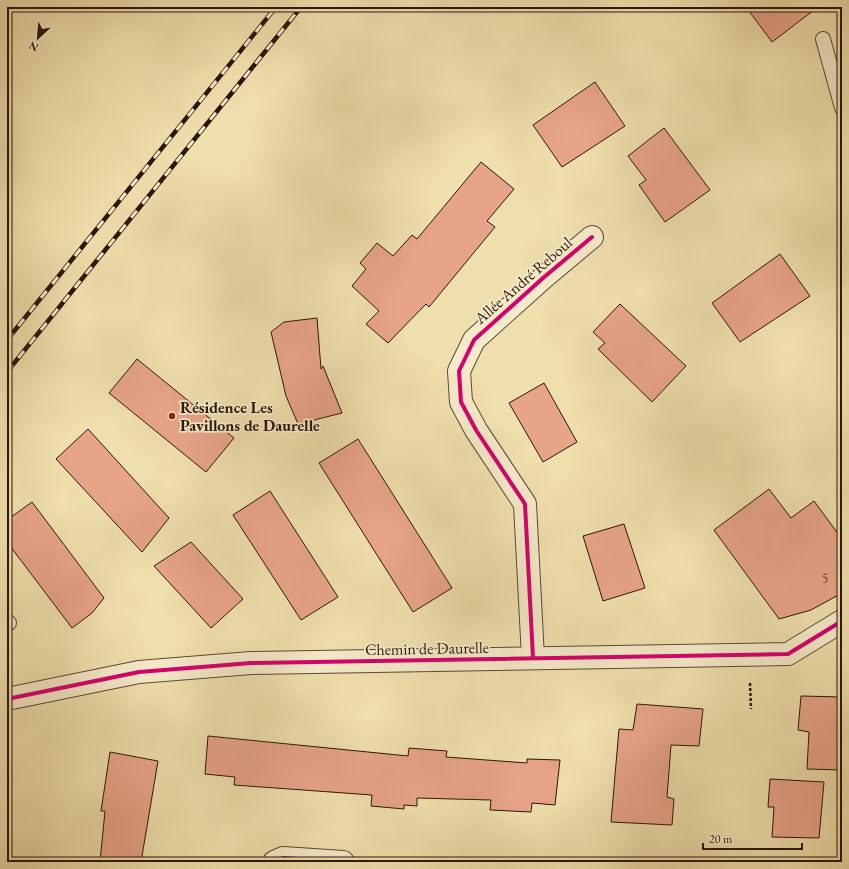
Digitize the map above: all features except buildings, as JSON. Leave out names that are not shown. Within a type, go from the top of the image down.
[{"type":"street","name":"Allée André Reboul","points":[[533,658],[525,504],[476,430],[461,402],[459,371],[474,340],[542,278],[592,237]]},
{"type":"street","name":"Chemin de Daurelle","points":[[7,700],[116,676],[155,671],[251,663],[788,654],[842,621]]},
{"type":"street","points":[[274,862],[283,858],[343,862]]},
{"type":"lane","points":[[823,39],[842,108]]},
{"type":"railway","points":[[7,340],[276,7]]},
{"type":"railway","points":[[7,372],[301,7]]},
{"type":"cycle path","points":[[533,658],[525,504],[476,430],[461,402],[459,371],[474,340],[543,278],[592,237]]},
{"type":"cycle path","points":[[7,699],[139,672],[251,663],[788,654],[842,621]]},
{"type":"cycle path","points":[[274,862],[283,858],[343,862]]},
{"type":"place","name":"Résidence Les Pavillons de Daurelle","points":[[172,416]]}]
